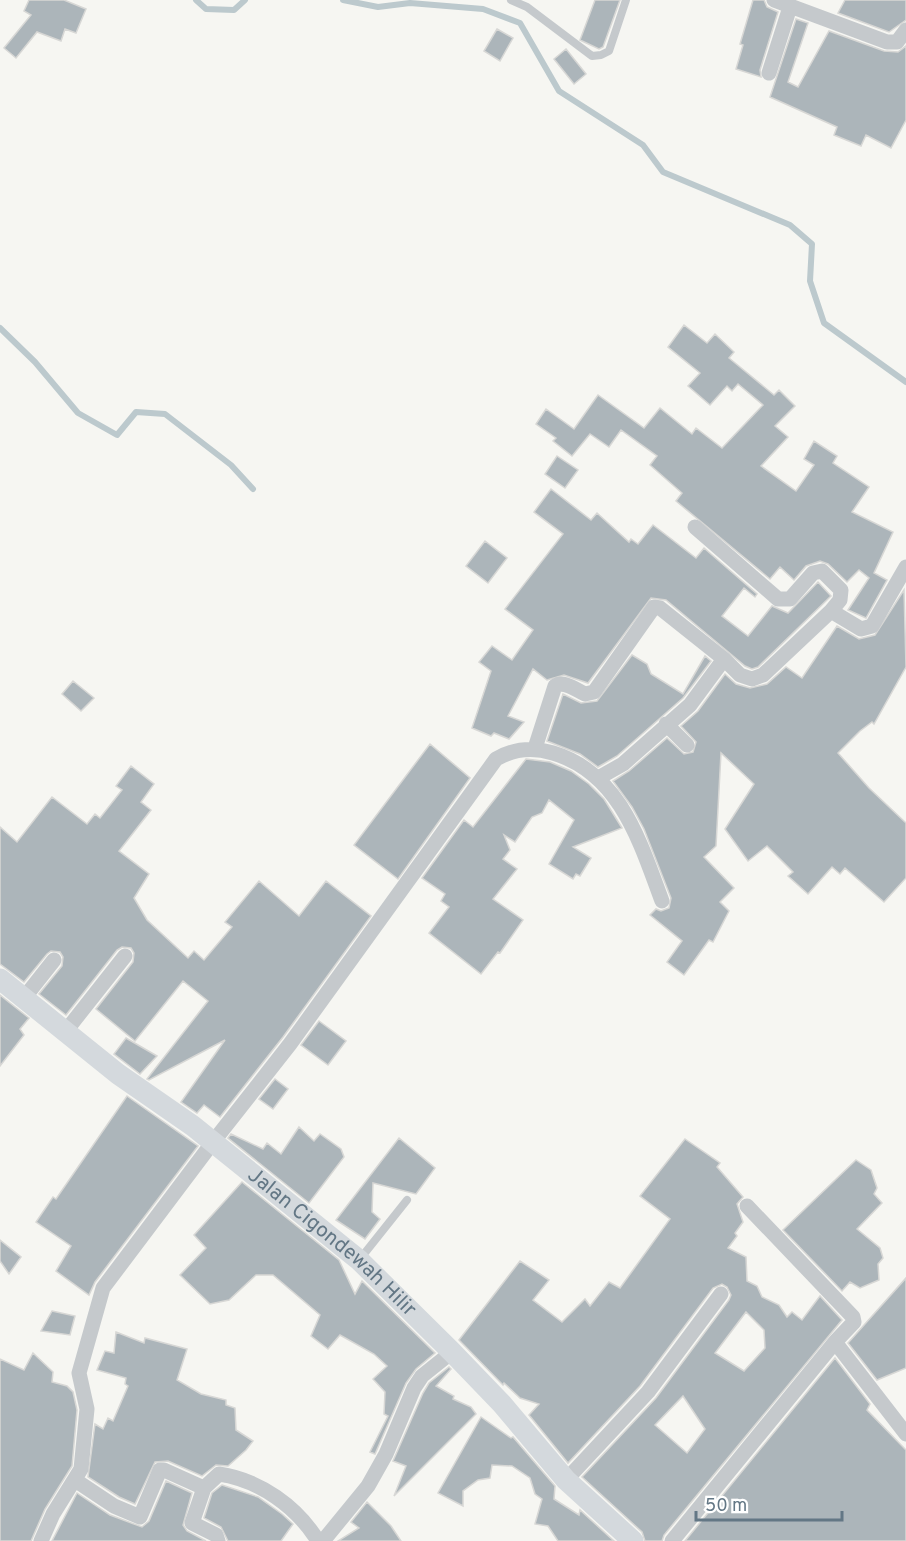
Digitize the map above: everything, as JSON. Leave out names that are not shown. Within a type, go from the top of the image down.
[{"type":"street","points":[[774,0],[891,43],[897,42],[906,30]]},
{"type":"street","points":[[769,73],[789,7]]},
{"type":"street","points":[[535,748],[555,686],[568,685],[585,694],[594,692],[654,607],[660,608],[746,678],[752,679],[763,675],[840,600],[841,590],[822,571],[813,573],[790,599],[778,599],[694,527]]},
{"type":"street","points":[[831,611],[861,629],[867,629],[872,626],[906,567]]},
{"type":"street","points":[[600,777],[623,764],[690,705],[724,659]]},
{"type":"street","points":[[666,724],[687,745]]},
{"type":"street","points":[[41,1541],[53,1514],[81,1469],[87,1409],[79,1373],[103,1288],[297,1035],[496,759],[507,753],[535,748],[571,758],[600,777],[634,827],[662,901]]},
{"type":"street","points":[[65,1032],[125,956]]},
{"type":"street","points":[[24,998],[54,960]]},
{"type":"street","name":"Jalan Cigondewah Hilir","points":[[0,979],[65,1032],[213,1142],[359,1260],[502,1404],[566,1480],[633,1541]]},
{"type":"street","points":[[672,1541],[835,1342],[853,1324],[853,1317],[747,1206]]},
{"type":"street","points":[[566,1480],[648,1392],[721,1294]]},
{"type":"street","points":[[835,1342],[906,1434]]},
{"type":"street","points":[[323,1541],[368,1486],[386,1454],[414,1388],[422,1376],[452,1352]]},
{"type":"street","points":[[75,1480],[114,1506],[140,1517],[160,1470],[204,1488]]},
{"type":"street","points":[[218,1541],[216,1535],[192,1523],[204,1488],[219,1474],[255,1485],[306,1521],[318,1541]]},
{"type":"lane","points":[[511,0],[527,7],[592,56],[609,51],[626,0]]},
{"type":"lane","points":[[359,1260],[407,1200]]},
{"type":"building","points":[[29,0],[64,0],[86,9],[76,33],[65,29],[61,41],[37,32],[16,58],[4,48],[31,15],[24,11]]},
{"type":"building","points":[[595,0],[620,0],[603,47],[599,49],[580,40]]},
{"type":"building","points":[[753,0],[764,0],[767,7],[778,12],[760,70],[761,77],[736,69],[743,45],[740,44]]},
{"type":"building","points":[[845,0],[906,0],[906,20],[889,32],[838,13]]},
{"type":"building","points":[[796,19],[808,23],[788,82],[798,87],[829,31],[884,51],[898,52],[906,46],[906,120],[891,148],[866,135],[861,146],[834,135],[837,127],[770,97]]},
{"type":"building","points":[[497,29],[513,38],[500,61],[484,51]]},
{"type":"building","points":[[566,49],[586,74],[574,84],[554,59]]},
{"type":"building","points":[[684,325],[707,343],[715,334],[734,352],[729,358],[774,395],[779,390],[795,406],[775,426],[788,437],[761,466],[796,491],[814,465],[804,459],[814,441],[837,456],[833,463],[869,487],[852,512],[893,532],[874,573],[887,580],[866,618],[848,610],[869,578],[859,570],[847,582],[828,564],[820,561],[806,566],[794,580],[780,567],[770,579],[676,501],[682,493],[650,465],[657,456],[621,430],[609,447],[590,434],[572,456],[553,441],[556,438],[536,424],[546,409],[574,429],[598,395],[644,428],[660,408],[692,434],[696,428],[722,448],[763,405],[738,384],[732,391],[727,386],[710,405],[688,386],[700,373],[668,347]]},
{"type":"building","points":[[557,456],[578,470],[565,488],[545,474]]},
{"type":"building","points":[[551,489],[591,520],[597,513],[629,542],[631,539],[638,544],[653,525],[696,558],[704,548],[757,594],[755,597],[744,588],[722,616],[748,636],[772,606],[788,613],[818,582],[831,596],[758,667],[752,669],[745,666],[666,600],[651,598],[588,683],[564,675],[547,680],[533,669],[508,716],[524,722],[509,739],[494,733],[491,736],[472,728],[491,671],[479,662],[492,646],[512,660],[533,630],[505,609],[563,534],[534,512]]},
{"type":"building","points":[[485,541],[507,558],[488,583],[466,566]]},
{"type":"building","points":[[904,590],[906,667],[874,724],[872,722],[860,731],[838,753],[869,788],[906,823],[906,878],[884,902],[845,868],[840,874],[832,867],[808,894],[788,876],[793,872],[767,846],[748,861],[725,829],[754,784],[721,753],[716,846],[704,857],[734,888],[720,902],[729,911],[713,942],[709,940],[684,975],[667,962],[682,941],[650,915],[656,909],[661,911],[669,908],[671,898],[644,829],[632,807],[613,781],[629,771],[667,738],[684,754],[693,752],[696,742],[681,726],[698,711],[725,674],[736,684],[750,688],[767,684],[786,667],[802,678],[837,626],[859,639],[875,635]]},
{"type":"building","points":[[632,655],[647,664],[651,674],[683,694],[705,656],[711,661],[683,698],[617,756],[598,767],[580,754],[547,741],[563,694],[581,703],[597,701]]},
{"type":"building","points":[[73,681],[94,698],[81,711],[62,694]]},
{"type":"building","points":[[430,744],[470,778],[398,879],[354,845]]},
{"type":"building","points":[[526,759],[550,762],[571,771],[604,799],[622,828],[573,847],[591,858],[580,876],[576,874],[573,879],[549,864],[574,820],[549,800],[542,813],[532,817],[515,842],[504,835],[510,850],[503,859],[517,869],[493,899],[523,920],[500,953],[498,952],[481,974],[429,933],[449,907],[441,901],[445,894],[422,878],[464,820],[473,827]]},
{"type":"building","points":[[131,766],[154,784],[141,802],[151,810],[119,851],[149,874],[134,898],[147,920],[188,958],[194,951],[204,960],[232,927],[225,922],[259,881],[299,916],[326,881],[371,916],[283,1037],[220,1117],[204,1105],[197,1113],[181,1102],[225,1040],[147,1079],[208,1001],[183,981],[135,1041],[96,1009],[133,962],[134,953],[131,948],[122,947],[117,950],[66,1015],[39,994],[62,966],[63,957],[60,952],[51,951],[47,954],[24,982],[0,964],[0,827],[17,842],[52,797],[87,824],[95,814],[100,818],[122,790],[116,786]]},
{"type":"building","points":[[0,995],[29,1018],[20,1029],[24,1035],[0,1066]]},
{"type":"building","points":[[319,1021],[346,1041],[328,1065],[301,1045]]},
{"type":"building","points":[[126,1038],[157,1056],[140,1074],[114,1054]]},
{"type":"building","points":[[275,1079],[288,1089],[273,1109],[259,1099]]},
{"type":"building","points":[[127,1096],[198,1146],[95,1282],[89,1295],[56,1271],[71,1246],[36,1222],[53,1197],[56,1199]]},
{"type":"building","points":[[299,1127],[314,1141],[320,1134],[341,1149],[344,1157],[309,1203],[228,1138],[231,1134],[263,1149],[267,1143],[281,1154]]},
{"type":"building","points":[[399,1138],[435,1168],[416,1194],[373,1183],[372,1212],[380,1219],[365,1239],[336,1220]]},
{"type":"building","points":[[685,1139],[720,1163],[717,1167],[743,1197],[737,1204],[743,1222],[728,1248],[746,1257],[747,1281],[757,1286],[762,1297],[779,1305],[787,1317],[792,1312],[802,1320],[820,1296],[842,1320],[664,1535],[662,1541],[645,1541],[642,1532],[582,1477],[656,1398],[729,1300],[731,1295],[727,1287],[722,1284],[713,1288],[640,1386],[568,1463],[529,1415],[539,1404],[520,1398],[504,1383],[503,1385],[459,1340],[520,1261],[549,1280],[533,1300],[562,1322],[585,1299],[590,1306],[609,1282],[620,1288],[670,1219],[640,1196]],"holes":[[[746,1312],[764,1330],[765,1348],[744,1371],[715,1353]],[[683,1396],[705,1429],[687,1453],[655,1425]]]},
{"type":"building","points":[[856,1160],[871,1170],[877,1188],[874,1194],[882,1203],[857,1229],[880,1248],[883,1258],[878,1264],[879,1280],[860,1288],[850,1282],[842,1291],[783,1230]]},
{"type":"building","points":[[242,1182],[339,1260],[355,1294],[362,1281],[435,1353],[416,1369],[406,1383],[375,1454],[370,1452],[388,1416],[384,1414],[385,1392],[373,1379],[387,1366],[374,1354],[340,1335],[328,1349],[311,1336],[320,1315],[273,1275],[256,1275],[229,1300],[210,1304],[180,1275],[206,1248],[194,1235]]},
{"type":"building","points":[[0,1240],[21,1257],[9,1274],[0,1261]]},
{"type":"building","points":[[906,1278],[906,1368],[877,1380],[848,1343]]},
{"type":"building","points":[[52,1311],[75,1316],[70,1335],[41,1331]]},
{"type":"building","points":[[116,1332],[144,1343],[145,1338],[187,1349],[177,1380],[201,1394],[226,1400],[226,1405],[235,1408],[236,1430],[253,1441],[246,1450],[228,1466],[216,1465],[202,1476],[168,1461],[155,1462],[135,1504],[119,1497],[88,1477],[95,1424],[103,1429],[108,1418],[113,1421],[128,1386],[125,1384],[126,1378],[97,1370],[105,1351],[114,1353]]},
{"type":"building","points":[[33,1353],[53,1372],[52,1382],[67,1386],[73,1392],[77,1410],[72,1466],[45,1509],[31,1541],[0,1541],[0,1359],[24,1370]]},
{"type":"building","points":[[835,1358],[870,1404],[867,1410],[906,1450],[906,1541],[685,1541]]},
{"type":"building","points":[[449,1367],[451,1369],[436,1386],[454,1396],[453,1399],[471,1407],[476,1414],[394,1496],[406,1466],[393,1461],[423,1393],[429,1383]]},
{"type":"building","points":[[481,1417],[511,1438],[513,1437],[555,1486],[554,1499],[579,1515],[580,1510],[614,1541],[558,1541],[548,1526],[535,1524],[542,1499],[535,1494],[530,1478],[512,1466],[492,1465],[490,1478],[478,1480],[463,1491],[463,1506],[438,1493]]},
{"type":"building","points":[[166,1481],[192,1493],[183,1525],[187,1531],[206,1541],[52,1541],[77,1493],[110,1515],[142,1527],[149,1521]]},
{"type":"building","points":[[222,1485],[258,1497],[293,1524],[281,1541],[228,1541],[221,1527],[204,1518],[212,1493]]},
{"type":"building","points":[[367,1502],[391,1526],[401,1541],[338,1541],[359,1528],[351,1522]]},
{"type":"waterway","points":[[196,0],[206,9],[234,10],[245,0]]},
{"type":"waterway","points":[[343,0],[378,7],[410,3],[483,9],[520,23],[559,91],[643,145],[663,172],[790,225],[812,244],[810,281],[824,323],[906,382]]},
{"type":"waterway","points":[[0,328],[35,362],[78,413],[117,435],[136,412],[165,414],[231,465],[253,489]]}]
